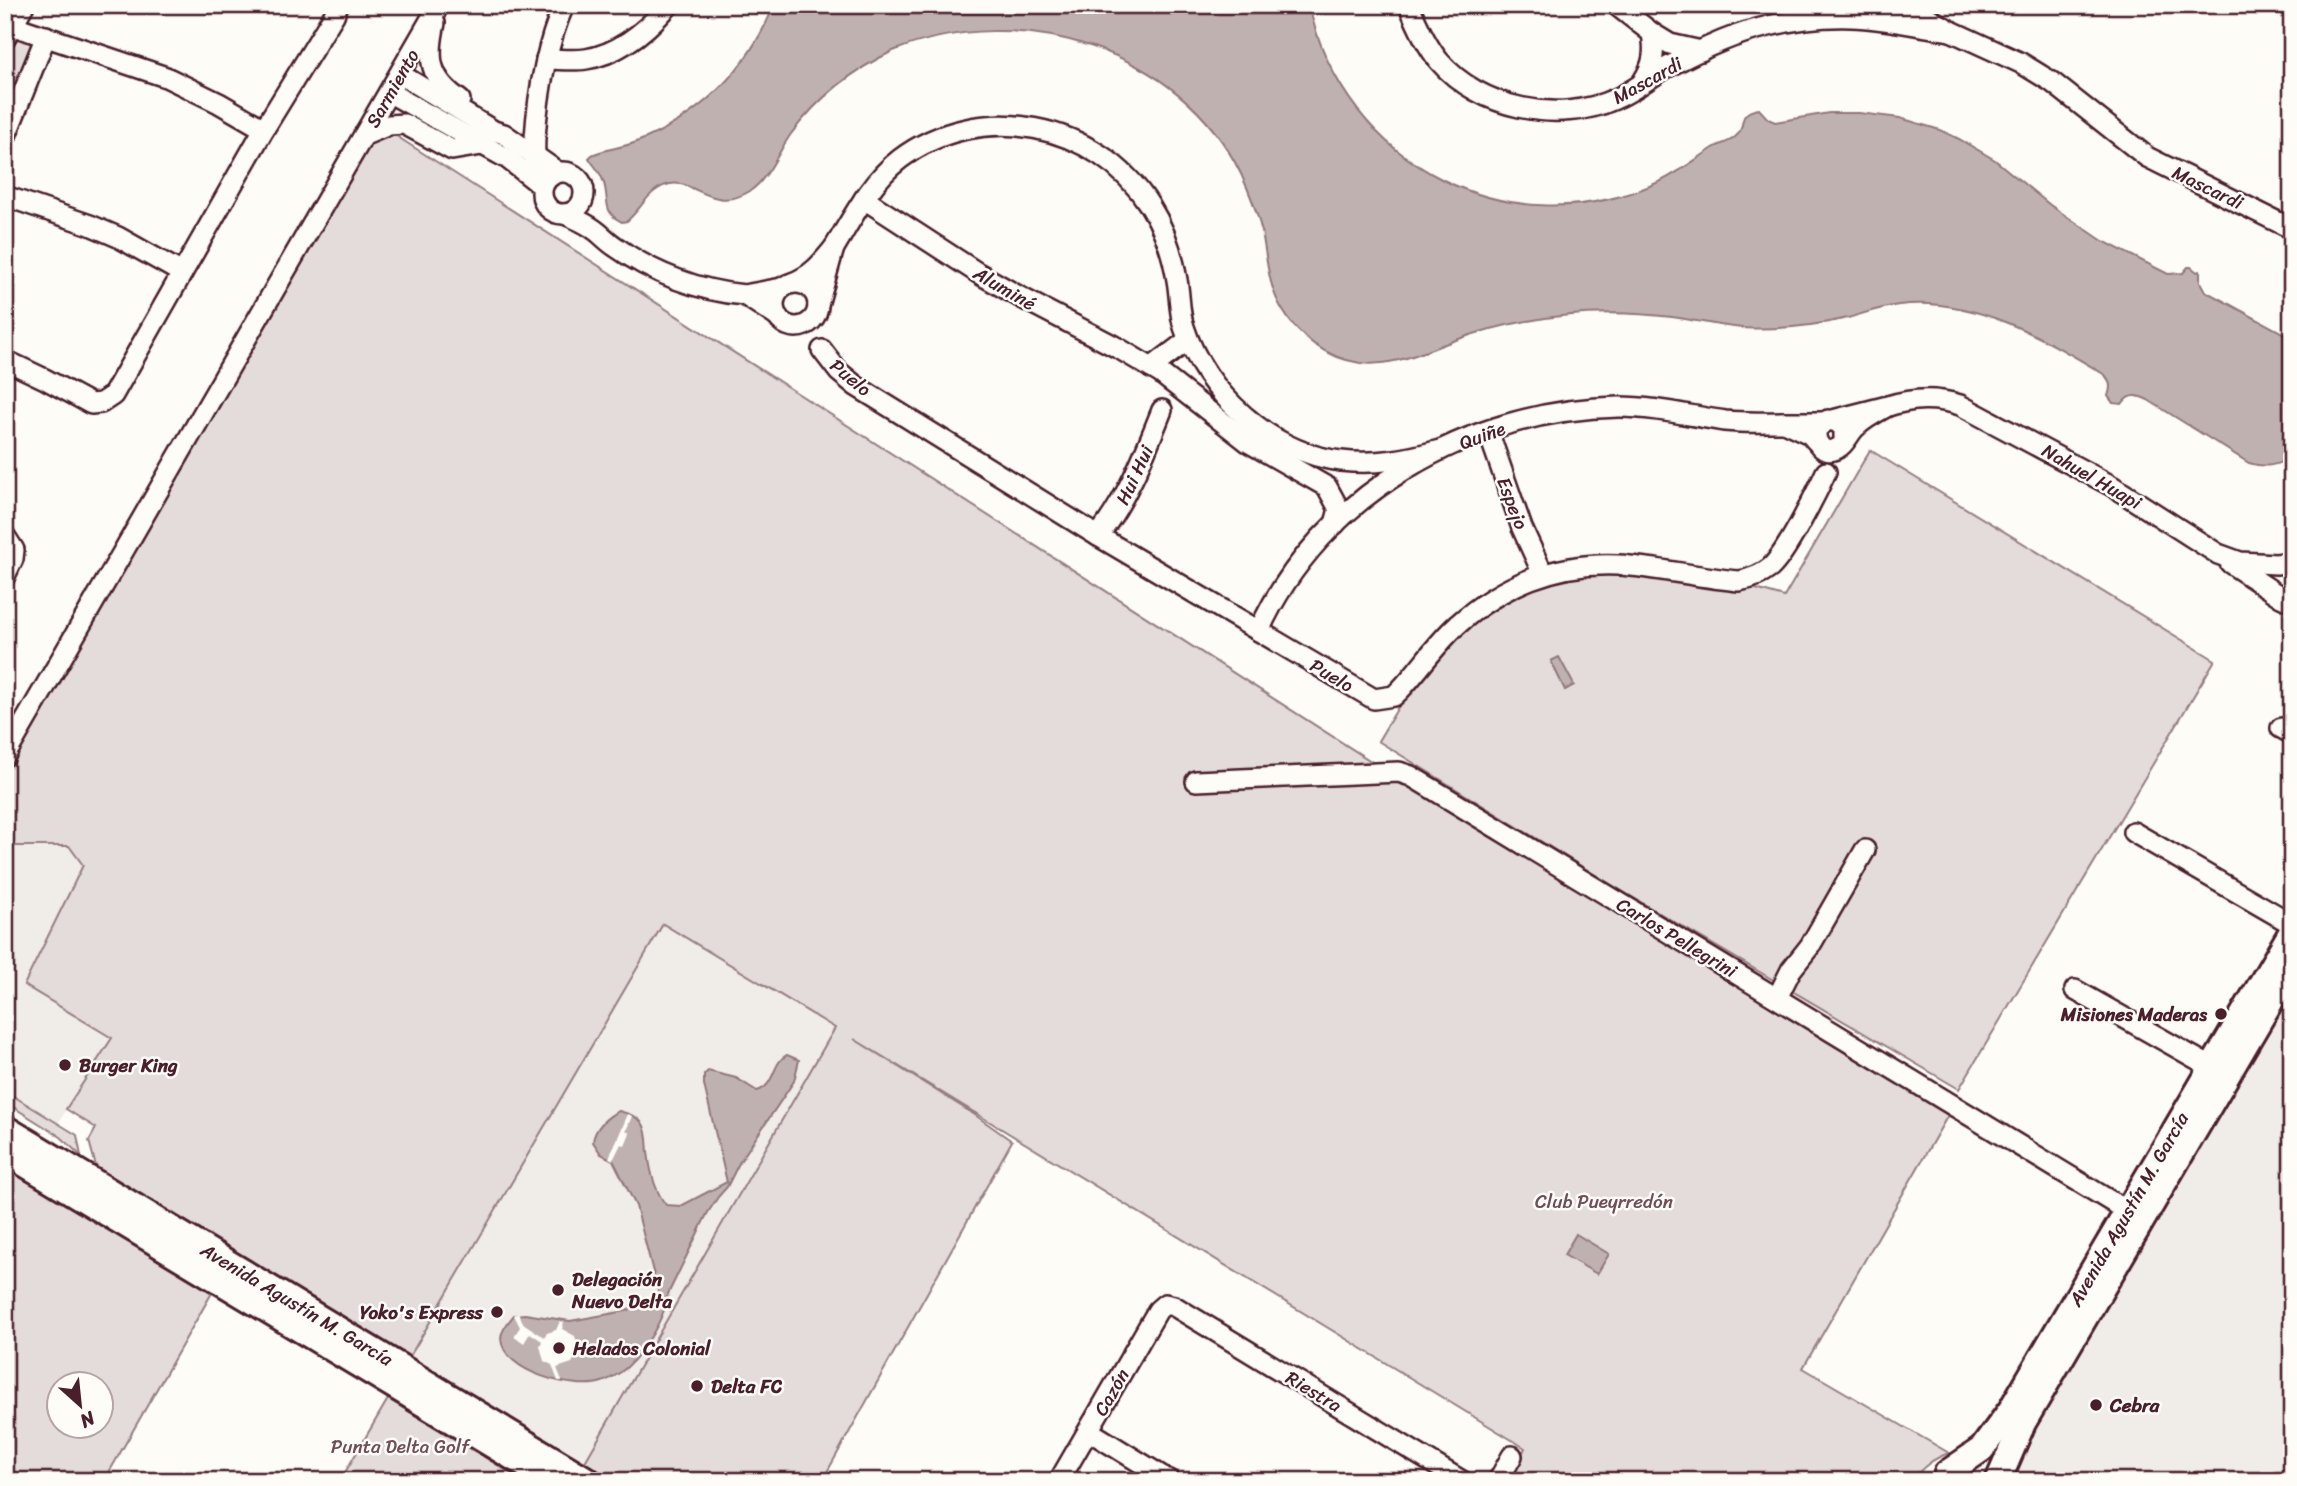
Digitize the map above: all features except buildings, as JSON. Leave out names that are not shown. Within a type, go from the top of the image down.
[{"type":"main road","name":"Avenida Agustín M. García","points":[[1942,1477],[1975,1455],[1995,1433],[2292,931]]},
{"type":"main road","name":"Avenida Agustín M. García","points":[[1998,1481],[2023,1423],[2292,965]]},
{"type":"main road","name":"Avenida Agustín M. García","points":[[5,1128],[589,1481]]},
{"type":"main road","name":"Avenida Agustín M. García","points":[[5,1152],[552,1481]]},
{"type":"main road","points":[[1942,1477],[1959,1470],[1971,1471],[1990,1481]]},
{"type":"street","points":[[24,5],[8,29],[47,36],[166,77],[264,129]]},
{"type":"street","points":[[5,360],[90,404],[101,403],[113,394],[338,5]]},
{"type":"street","points":[[439,5],[430,52],[437,78],[444,89],[477,110],[508,159],[539,183]]},
{"type":"street","name":"Sarmiento","points":[[5,756],[439,5]]},
{"type":"street","points":[[390,93],[493,137],[536,157],[561,172],[577,177],[584,188],[578,208],[558,214],[545,207],[536,157],[535,138],[547,59],[564,5]]},
{"type":"street","points":[[547,59],[588,59],[608,52],[644,30],[668,5]]},
{"type":"street","name":"Mascardi","points":[[1409,5],[1426,42],[1439,61],[1468,86],[1493,99],[1529,109],[1549,111],[1583,108],[1615,99],[1727,38],[1801,20],[1827,9],[1875,12],[1951,31],[2021,63],[2052,82],[2147,157],[2292,229]]},
{"type":"street","points":[[1616,5],[1670,44],[1701,51]]},
{"type":"street","points":[[1907,5],[1951,31]]},
{"type":"street","points":[[1641,84],[1654,59],[1652,33]]},
{"type":"street","points":[[5,138],[47,36]]},
{"type":"street","points":[[400,74],[493,137]]},
{"type":"street","points":[[365,135],[389,125],[404,124],[452,150],[493,137],[515,134],[531,126],[538,118]]},
{"type":"street","points":[[538,118],[561,172]]},
{"type":"street","points":[[834,248],[816,311],[805,324],[786,321],[775,305],[778,293],[815,271],[834,248],[864,199],[899,160],[936,139],[967,128],[1007,126],[1035,129],[1079,142],[1101,154],[1122,172],[1151,207],[1172,257],[1182,324],[1188,340],[1201,366],[1232,405],[1285,443],[1309,453],[1340,460],[1400,460],[1440,450]]},
{"type":"street","points":[[539,183],[561,172]]},
{"type":"street","points":[[5,196],[118,237],[182,274]]},
{"type":"street","name":"Aluminé","points":[[864,199],[978,273],[1156,370],[1248,442],[1344,494],[1372,491]]},
{"type":"street","points":[[582,201],[593,228]]},
{"type":"street","points":[[565,214],[593,228],[614,247],[665,275],[697,286],[744,295],[798,283],[810,288],[814,293],[817,338],[822,350]]},
{"type":"street","name":"Puelo","points":[[744,295],[805,333],[839,372],[856,386],[1098,536],[1374,699],[1394,696],[1401,690],[1437,645],[1479,607],[1505,591],[1543,574],[1578,566],[1618,565],[1739,581],[1752,579],[1773,565],[1826,472],[1824,457],[1830,444]]},
{"type":"street","points":[[1188,340],[1156,370],[1164,397],[1162,410],[1183,402],[1199,403]]},
{"type":"street","name":"Nahuel Huapi","points":[[1828,421],[1903,401],[1932,399],[1960,404],[2112,486],[2218,554],[2240,562],[2292,562]]},
{"type":"street","points":[[1830,444],[1888,405]]},
{"type":"street","name":"Quiñe","points":[[1259,631],[1267,611],[1290,574],[1335,524],[1372,491],[1440,450],[1488,431],[1544,416],[1604,408],[1654,410],[1729,421],[1828,421]]},
{"type":"street","name":"Hui Hui","points":[[1098,536],[1121,505],[1135,479],[1162,410]]},
{"type":"street","points":[[1828,421],[1844,428],[1830,444],[1817,428],[1828,421]]},
{"type":"street","points":[[1784,422],[1830,444]]},
{"type":"street","name":"Espejo","points":[[1488,431],[1504,480],[1543,574]]},
{"type":"street","points":[[1366,462],[1374,467],[1378,474],[1372,491]]},
{"type":"street","points":[[1327,487],[1339,509],[1335,524]]},
{"type":"street","points":[[5,536],[14,550],[5,576]]},
{"type":"street","points":[[2218,554],[2281,597],[2292,601]]},
{"type":"street","name":"Carlos Pellegrini","points":[[1196,781],[1399,772],[1411,776],[2127,1211]]},
{"type":"street","points":[[2133,832],[2292,924]]},
{"type":"street","points":[[1777,998],[1791,970],[1810,946],[1865,849]]},
{"type":"street","points":[[2075,990],[2211,1067]]},
{"type":"street","name":"Cazón","points":[[1059,1481],[1158,1310],[1165,1304]]},
{"type":"street","name":"Riestra","points":[[1165,1304],[1174,1306],[1462,1481]]},
{"type":"street","points":[[1089,1431],[1170,1481]]},
{"type":"street","points":[[1498,1481],[1512,1456]]},
{"type":"shaded area","points":[[774,5],[1309,5],[1328,61],[1358,110],[1396,149],[1442,179],[1493,198],[1548,206],[1604,200],[1661,181],[1734,138],[1741,129],[1744,117],[1759,109],[1775,122],[1829,113],[1859,113],[1900,118],[1940,130],[1995,160],[2050,205],[2103,241],[2168,274],[2183,273],[2188,267],[2200,271],[2200,282],[2205,291],[2292,338],[2292,456],[2271,465],[2249,463],[2144,398],[2134,396],[2122,404],[2113,403],[2108,396],[2110,385],[2105,375],[2033,334],[1980,313],[1926,304],[1892,306],[1822,323],[1769,328],[1742,328],[1635,314],[1559,316],[1487,330],[1385,363],[1360,363],[1336,356],[1315,345],[1296,329],[1277,300],[1262,232],[1250,195],[1241,174],[1214,131],[1179,95],[1138,67],[1092,46],[1043,35],[992,31],[942,37],[893,51],[850,76],[825,97],[791,134],[763,179],[750,191],[724,199],[675,183],[660,188],[627,221],[622,222],[615,218],[608,208],[602,178],[589,158],[657,133],[700,106],[719,89],[751,50]]},
{"type":"shaded area","points":[[1559,657],[1574,685],[1565,690],[1551,661]]},
{"type":"shaded area","points":[[5,846],[69,846],[83,865],[24,985],[112,1038],[58,1123],[5,1091]]},
{"type":"shaded area","points":[[663,924],[835,1028],[578,1474],[403,1368]]},
{"type":"shaded area","points":[[2292,984],[2292,1470],[2285,1481],[2006,1481],[2008,1462]]},
{"type":"shaded area","points":[[787,1055],[799,1060],[794,1081],[707,1214],[668,1294],[657,1326],[634,1360],[612,1378],[590,1384],[575,1384],[542,1376],[513,1360],[505,1350],[501,1335],[514,1315],[525,1314],[570,1321],[626,1311],[652,1301],[659,1295],[636,1206],[613,1160],[601,1154],[593,1142],[602,1124],[619,1111],[641,1121],[646,1131],[650,1166],[658,1193],[666,1205],[681,1206],[727,1182],[704,1085],[704,1075],[708,1071],[736,1078],[757,1091],[767,1085],[782,1058]]},
{"type":"shaded area","points":[[1576,1234],[1609,1254],[1597,1274],[1564,1255]]},
{"type":"green space","points":[[18,36],[33,44],[5,122],[5,52],[14,37]]},
{"type":"green space","name":"Club Pueyrredón","points":[[376,123],[1441,806],[1948,1115],[1803,1368],[1949,1453],[1928,1464],[1911,1481],[1507,1481],[1525,1448],[854,1039],[1012,1141],[822,1481],[589,1481],[578,1474],[835,1028],[663,924],[403,1368],[97,1170],[89,1141],[96,1128],[66,1109],[112,1038],[24,985],[83,865],[69,846],[5,846],[5,775]]},
{"type":"green space","points":[[1870,450],[2215,660],[1959,1089],[1615,887],[1378,741],[1429,663],[1499,599],[1571,574],[1614,570],[1745,586],[1784,597]]},
{"type":"green space","points":[[5,1091],[77,1135],[81,1156],[61,1137],[5,1102]]},
{"type":"green space","points":[[5,1168],[213,1291],[104,1481],[5,1481]]},
{"type":"green space","name":"Punta Delta Golf","points":[[388,1399],[524,1481],[340,1481]]},
{"type":"pier","points":[[628,1114],[632,1116],[626,1131],[630,1133],[625,1145],[621,1144],[613,1160],[609,1158]]},
{"type":"pier","points":[[518,1313],[523,1323],[544,1337],[556,1330],[560,1321],[564,1322],[562,1329],[575,1336],[579,1350],[572,1363],[557,1368],[562,1381],[558,1381],[552,1365],[544,1361],[540,1346],[542,1341],[530,1333],[524,1343],[514,1336],[520,1327],[514,1315]]},
{"type":"place","name":"Misiones Maderas","points":[[2221,1014]]},
{"type":"place","name":"Burger King","points":[[65,1065]]},
{"type":"place","name":"Delegación Nuevo Delta","points":[[558,1290]]},
{"type":"place","name":"Yoko's Express","points":[[497,1312]]},
{"type":"place","name":"Helados Colonial","points":[[559,1348]]},
{"type":"place","name":"Delta FC","points":[[697,1386]]},
{"type":"place","name":"Cebra","points":[[2096,1405]]}]
